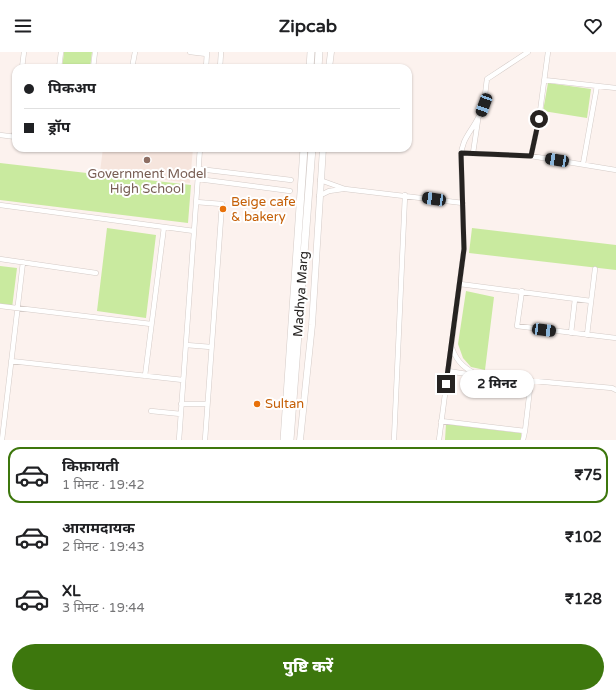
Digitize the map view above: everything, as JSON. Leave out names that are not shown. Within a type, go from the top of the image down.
[{"type":"main road","points":[[310,64],[311,52]]},
{"type":"main road","points":[[318,64],[319,52]]},
{"type":"main road","name":"Madhya Marg","points":[[284,440],[304,152]]},
{"type":"main road","name":"Madhya Marg","points":[[290,440],[312,152]]},
{"type":"street","points":[[22,64],[24,52]]},
{"type":"street","points":[[60,64],[61,52]]},
{"type":"street","points":[[94,64],[95,52]]},
{"type":"street","points":[[133,64],[135,52]]},
{"type":"street","points":[[190,52],[207,53],[206,64]]},
{"type":"street","points":[[220,64],[221,52]]},
{"type":"street","points":[[330,64],[331,52]]},
{"type":"street","points":[[473,153],[479,118],[484,105],[488,79],[528,52]]},
{"type":"street","points":[[531,156],[539,119],[548,52]]},
{"type":"street","points":[[544,80],[616,88]]},
{"type":"street","points":[[583,164],[597,86]]},
{"type":"street","points":[[439,440],[464,249],[461,153],[466,137],[479,118]]},
{"type":"street","points":[[0,135],[12,137]]},
{"type":"street","points":[[179,440],[200,152]]},
{"type":"street","points":[[300,440],[312,325],[323,152]]},
{"type":"street","points":[[461,153],[531,156],[616,170]]},
{"type":"street","points":[[199,169],[291,180]]},
{"type":"street","points":[[198,179],[290,191]]},
{"type":"street","points":[[320,180],[345,189]]},
{"type":"street","points":[[319,196],[329,191],[345,189],[463,203]]},
{"type":"street","points":[[394,440],[405,195]]},
{"type":"street","points":[[196,202],[222,204],[205,440]]},
{"type":"street","points":[[0,205],[194,231]]},
{"type":"street","points":[[145,376],[164,227]]},
{"type":"street","points":[[0,259],[96,273]]},
{"type":"street","points":[[2,440],[23,262]]},
{"type":"street","points":[[587,335],[595,268]]},
{"type":"street","points":[[460,284],[592,301]]},
{"type":"street","points":[[522,291],[517,326],[616,338]]},
{"type":"street","points":[[571,333],[575,299]]},
{"type":"street","points":[[0,306],[151,324]]},
{"type":"street","points":[[186,345],[211,347]]},
{"type":"street","points":[[451,347],[456,358],[461,364],[479,376]]},
{"type":"street","points":[[11,361],[183,380]]},
{"type":"street","points":[[448,371],[479,376],[615,387]]},
{"type":"street","points":[[524,440],[531,380]]},
{"type":"street","points":[[181,404],[207,404]]},
{"type":"street","points":[[151,411],[181,414]]},
{"type":"street","points":[[442,421],[525,431]]},
{"type":"shaded area","name":"Government Model High School","points":[[102,152],[193,152],[190,183],[100,172]]},
{"type":"green space","points":[[64,52],[92,52],[90,64],[62,64]]},
{"type":"green space","points":[[548,83],[591,89],[587,118],[543,111]]},
{"type":"green space","points":[[0,163],[191,185],[188,223],[0,200]]},
{"type":"green space","points":[[107,228],[156,235],[146,318],[97,311]]},
{"type":"green space","points":[[472,228],[616,245],[616,270],[469,253]]},
{"type":"green space","points":[[0,266],[17,268],[12,308],[0,307]]},
{"type":"green space","points":[[466,291],[494,297],[485,370],[471,367],[463,358],[458,344]]},
{"type":"green space","points":[[446,424],[521,433],[521,440],[445,440]]},
{"type":"place","name":"Government Model High School","points":[[147,160]]},
{"type":"place","name":"Beige cafe & bakery","points":[[223,209]]},
{"type":"place","name":"Sultan","points":[[257,404]]},
{"type":"route","points":[[446,384],[464,249],[461,153],[531,156],[539,119]]}]
